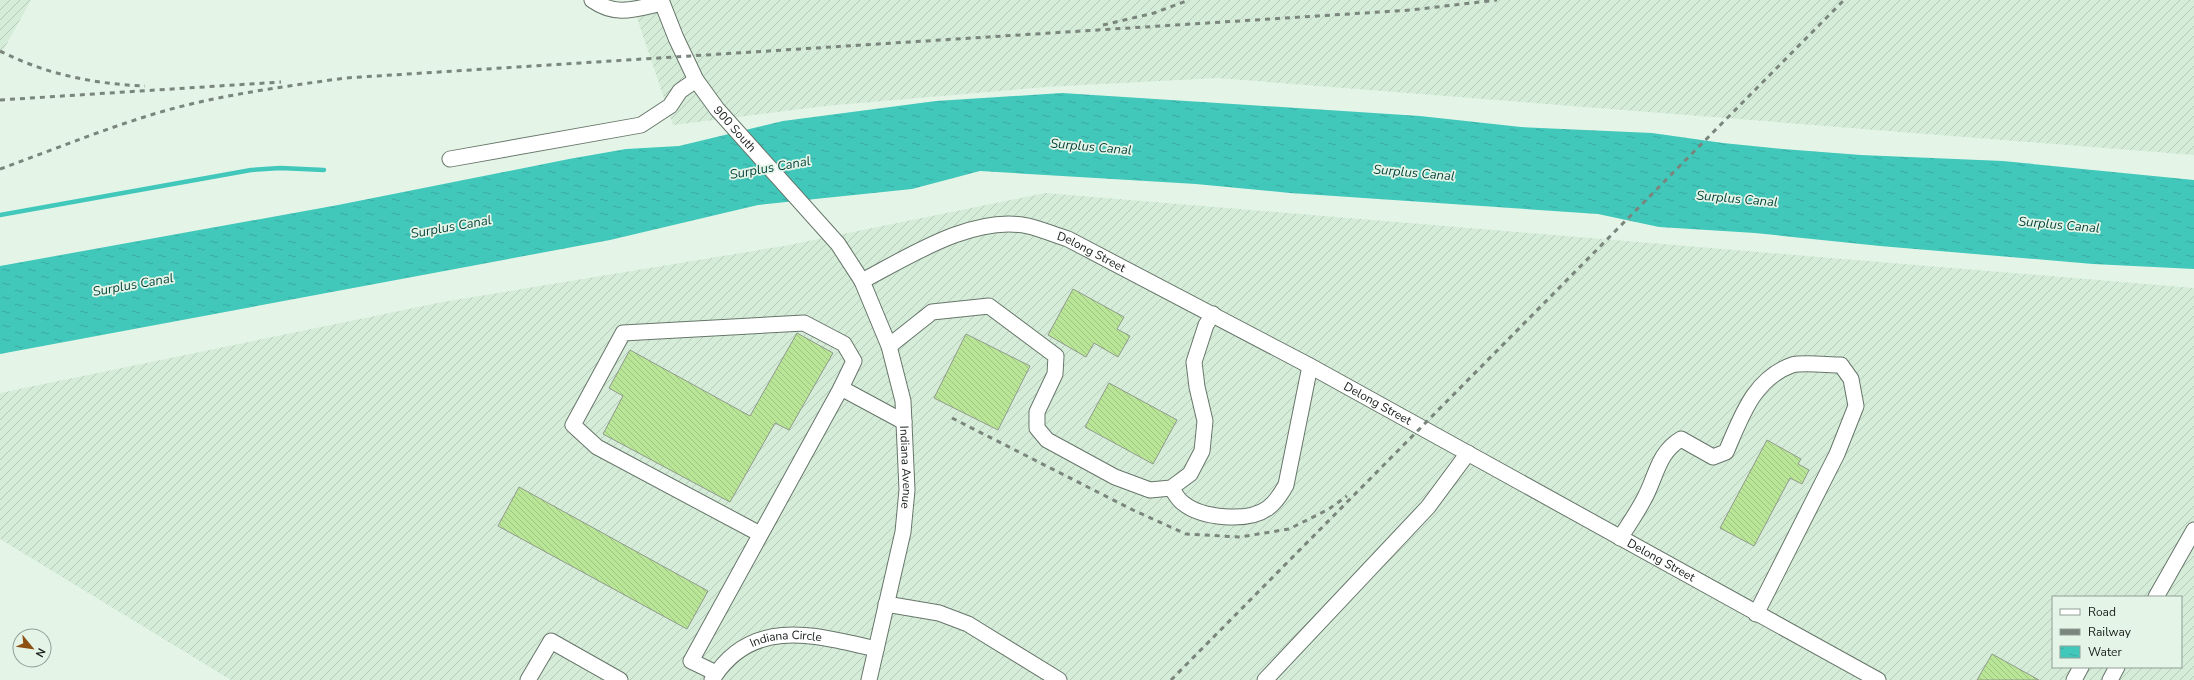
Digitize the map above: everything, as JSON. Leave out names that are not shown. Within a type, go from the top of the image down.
[{"type":"street","points":[[592,0],[614,11],[621,12],[661,2]]},
{"type":"street","name":"900 South","points":[[661,2],[696,80],[717,109],[838,244],[862,281]]},
{"type":"street","points":[[450,159],[641,125],[670,106],[680,91],[696,80]]},
{"type":"street","name":"Delong Street","points":[[862,281],[942,241],[977,227],[1002,224],[1027,226],[1081,245],[1310,366],[1756,614],[1878,680]]},
{"type":"street","name":"Indiana Avenue","points":[[862,281],[889,346],[903,401],[907,490],[903,532],[869,680]]},
{"type":"street","points":[[889,346],[932,312],[989,306],[1056,356],[1055,374],[1037,412],[1037,428],[1047,440],[1115,477],[1150,490],[1172,488],[1190,474],[1202,451],[1205,421],[1196,387],[1194,362],[1206,325],[1213,314]]},
{"type":"street","points":[[714,677],[691,661],[854,361],[844,344],[804,323],[623,333],[573,425],[597,447],[760,534]]},
{"type":"street","points":[[1620,538],[1644,500],[1663,455],[1670,445],[1681,439],[1713,457],[1726,452],[1752,395],[1771,376],[1793,365],[1841,365],[1851,379],[1856,406],[1837,454],[1756,614]]},
{"type":"street","points":[[1172,488],[1182,503],[1199,512],[1225,517],[1250,516],[1267,509],[1279,498],[1286,485],[1310,366]]},
{"type":"street","points":[[840,388],[904,422]]},
{"type":"street","points":[[1265,680],[1428,507],[1468,453]]},
{"type":"street","points":[[2157,596],[2194,530]]},
{"type":"street","points":[[886,604],[940,613],[968,624],[1059,680]]},
{"type":"street","name":"Indiana Circle","points":[[714,677],[724,662],[740,650],[758,640],[786,634],[814,636],[876,649]]},
{"type":"street","points":[[528,680],[550,641],[620,680]]},
{"type":"street","points":[[2074,680],[2080,668]]},
{"type":"street","points":[[2110,680],[2116,668]]},
{"type":"shaded area","points":[[0,0],[31,0],[0,56]]},
{"type":"shaded area","points":[[631,0],[2194,0],[2194,155],[1217,78],[1046,87],[825,106],[673,125]]},
{"type":"shaded area","points":[[1045,193],[2194,288],[2194,680],[231,680],[0,539],[0,393],[443,302],[784,246]]},
{"type":"water","name":"Surplus Canal","points":[[1062,93],[1420,116],[1521,127],[1652,133],[1723,143],[1783,149],[1861,155],[2003,161],[2194,180],[2194,269],[2093,264],[1880,246],[1755,233],[1659,227],[1598,214],[1290,193],[1196,184],[980,171],[912,189],[758,205],[610,240],[0,354],[0,266],[338,205],[569,159],[626,149],[679,146],[783,121],[936,101]]},
{"type":"building","points":[[1073,289],[1124,317],[1117,329],[1130,336],[1118,357],[1094,343],[1086,357],[1048,335]]},
{"type":"building","points":[[797,333],[833,353],[789,430],[775,423],[730,502],[603,434],[623,396],[609,388],[630,350],[750,416]]},
{"type":"building","points":[[966,334],[1030,366],[998,430],[934,398]]},
{"type":"building","points":[[1109,383],[1177,420],[1153,464],[1085,427]]},
{"type":"building","points":[[1767,440],[1801,459],[1798,464],[1809,470],[1802,484],[1790,478],[1754,546],[1720,528]]},
{"type":"building","points":[[519,487],[708,591],[687,629],[498,526]]},
{"type":"building","points":[[1992,654],[2039,680],[1977,680]]},
{"type":"waterway","points":[[0,215],[251,170],[280,168],[324,170]]},
{"type":"railway","points":[[1103,25],[1154,13],[1189,0]]},
{"type":"railway","points":[[0,169],[157,113],[203,101],[250,92],[345,78],[1411,10],[1497,0]]},
{"type":"railway","points":[[1171,680],[1844,0]]},
{"type":"railway","points":[[0,51],[52,72],[107,83],[145,86]]},
{"type":"railway","points":[[0,100],[281,82]]},
{"type":"railway","points":[[952,418],[1133,510],[1186,534],[1240,537],[1289,529],[1329,509],[1347,496]]}]
